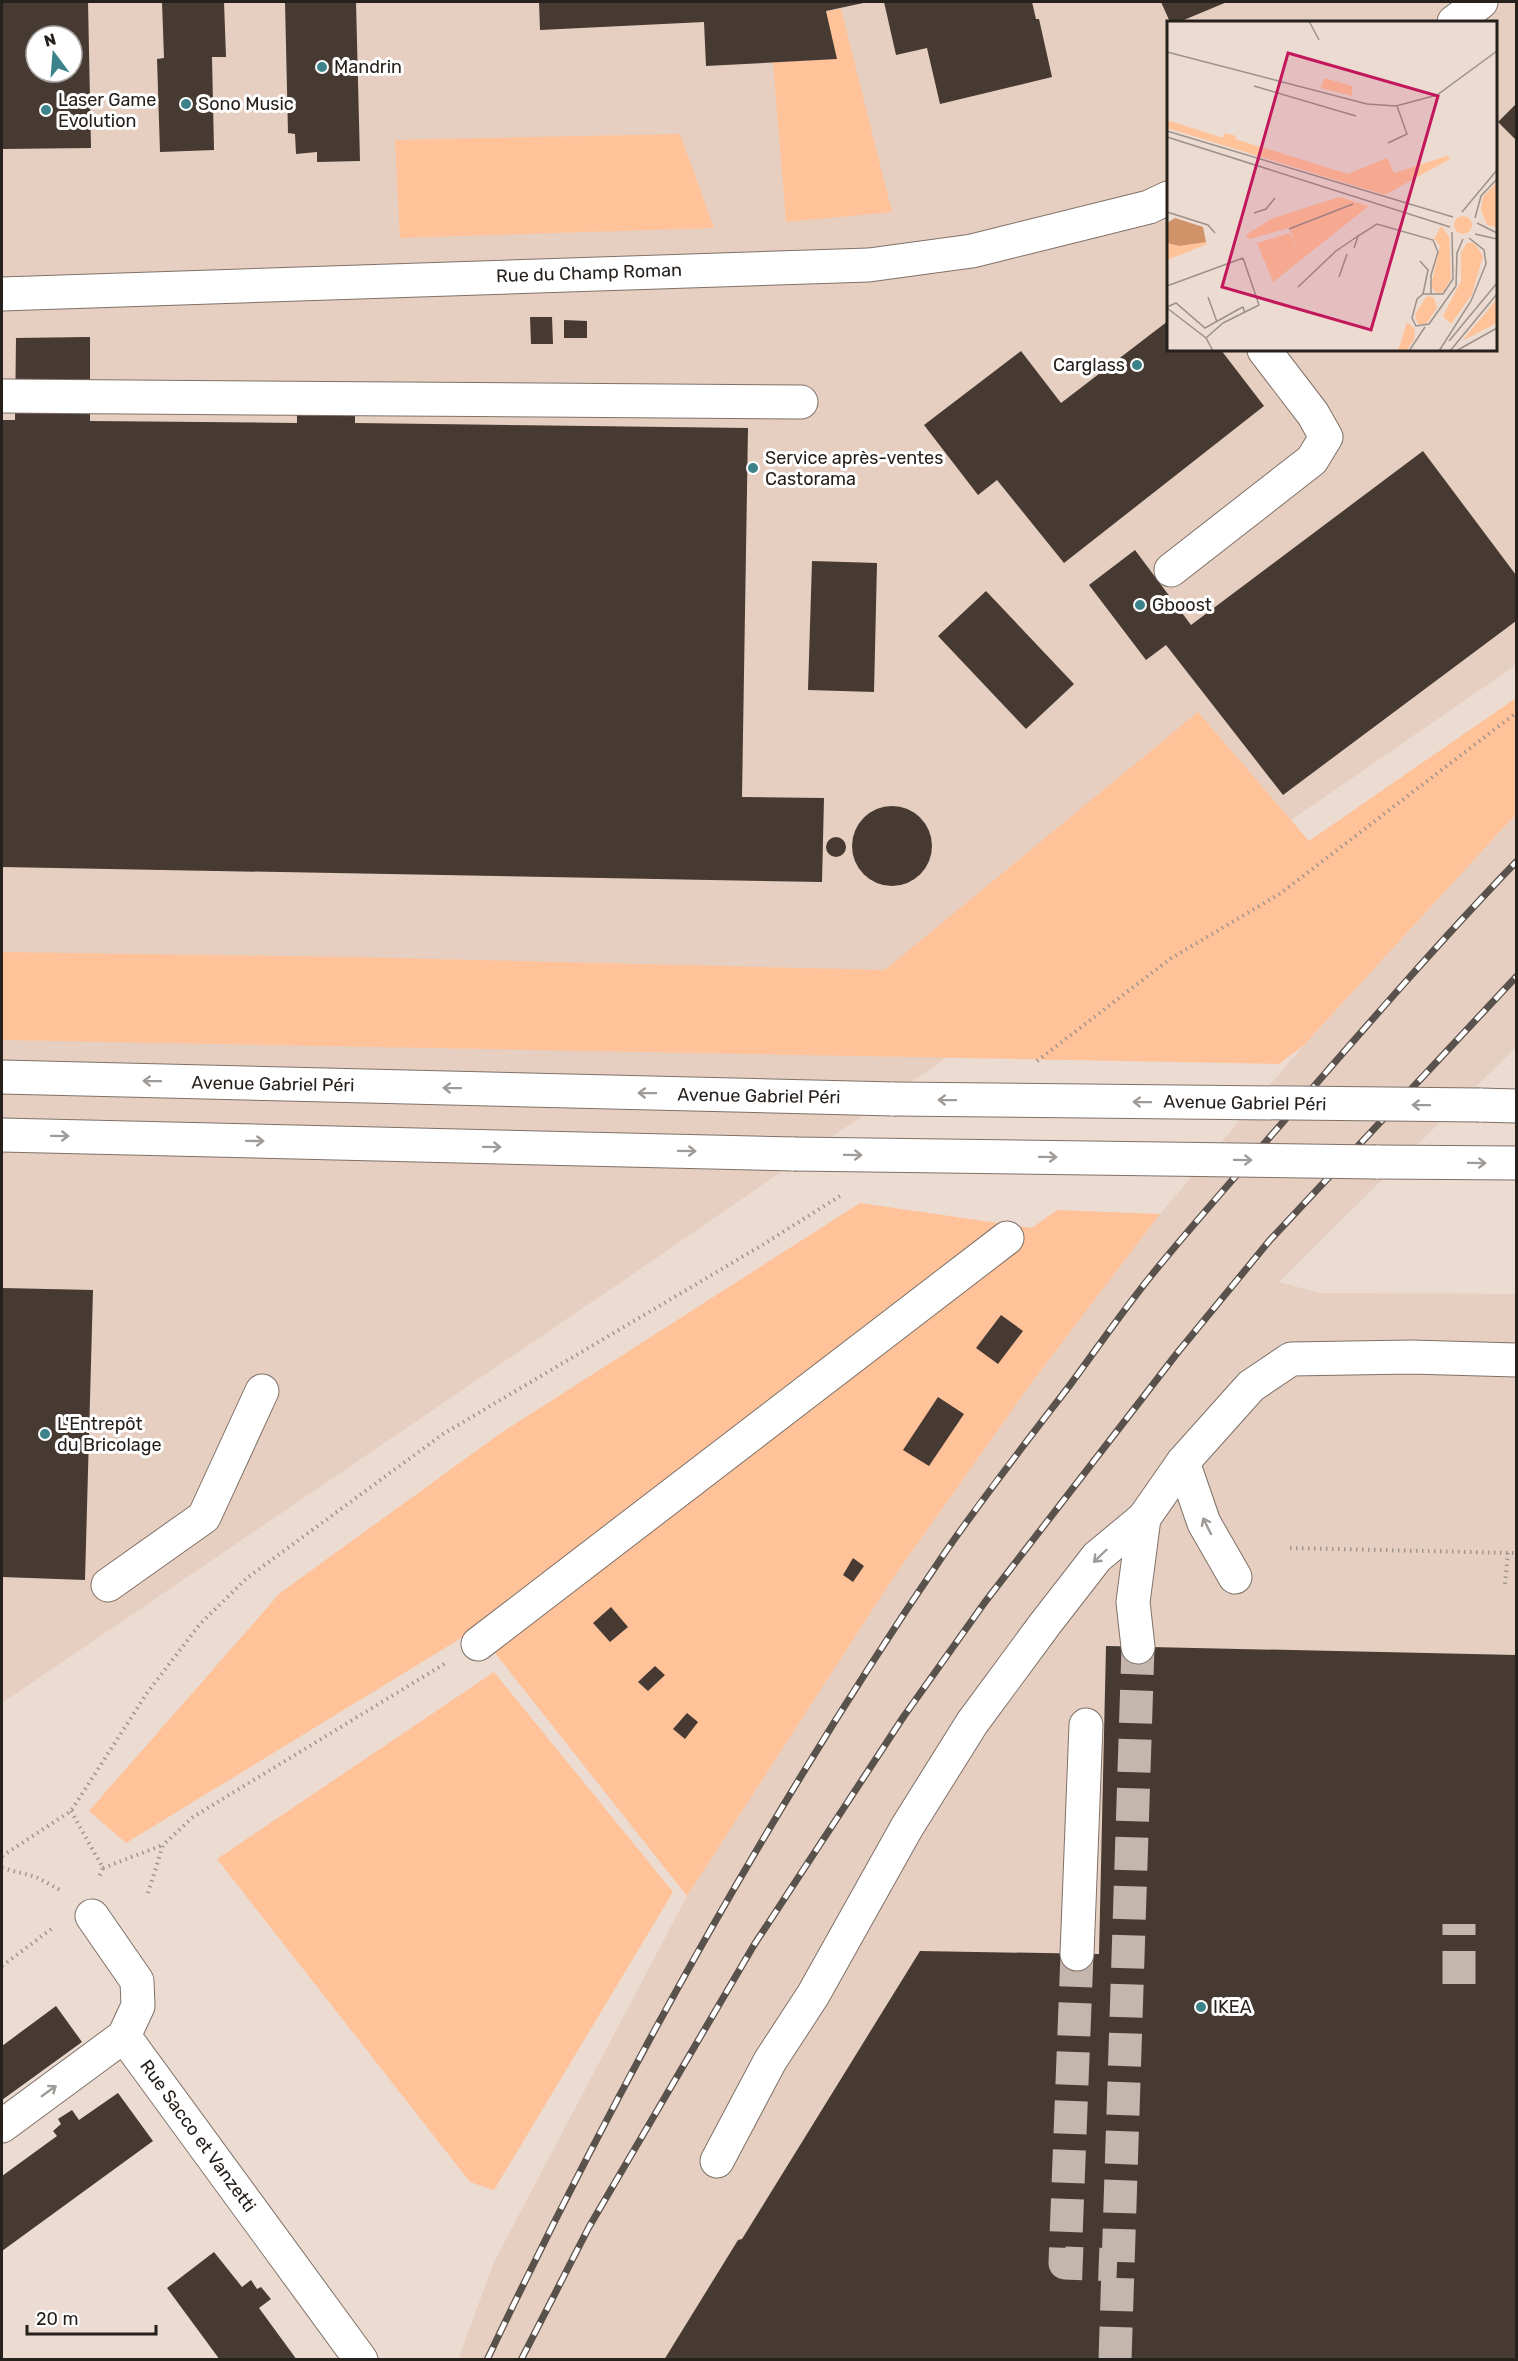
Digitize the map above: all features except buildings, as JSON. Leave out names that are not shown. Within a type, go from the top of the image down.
[{"type":"main road","points":[[1455,21],[1481,2]]},
{"type":"main road","name":"Rue du Champ Roman","points":[[2,294],[869,265],[972,251],[1164,209]]},
{"type":"main road","points":[[1170,570],[1312,460],[1326,437],[1313,414],[1265,351]]},
{"type":"main road","points":[[2,396],[801,402]]},
{"type":"main road","name":"Avenue Gabriel Péri","points":[[2,1077],[894,1099],[1516,1106]]},
{"type":"main road","points":[[2,1135],[794,1154],[1516,1163]]},
{"type":"main road","points":[[478,1644],[1007,1238]]},
{"type":"main road","points":[[717,2161],[770,2061],[813,1995],[908,1827],[972,1723],[1097,1557],[1144,1518],[1183,1461],[1251,1386],[1291,1359],[1516,1360]]},
{"type":"main road","points":[[108,1585],[204,1517],[262,1391]]},
{"type":"main road","points":[[1183,1461],[1204,1523],[1234,1577]]},
{"type":"main road","points":[[1138,1647],[1133,1602],[1144,1518]]},
{"type":"main road","points":[[1077,1954],[1086,1725]]},
{"type":"main road","points":[[2,2126],[124,2036],[138,2006],[137,1981],[88,1911]]},
{"type":"main road","name":"Rue Sacco et Vanzetti","points":[[124,2036],[362,2360]]},
{"type":"path","points":[[1030,1066],[1170,959],[1281,893],[1516,712]]},
{"type":"path","points":[[2,1856],[71,1811],[147,1693],[200,1624],[247,1578],[443,1434],[764,1244],[852,1189]]},
{"type":"path","points":[[1290,1548],[1516,1553]]},
{"type":"path","points":[[1505,1584],[1508,1552]]},
{"type":"path","points":[[2,1966],[88,1911],[104,1868],[163,1845],[193,1817],[478,1644]]},
{"type":"path","points":[[71,1811],[104,1868]]},
{"type":"path","points":[[148,1893],[163,1845]]},
{"type":"path","points":[[2,1868],[36,1877],[74,1898],[88,1911]]},
{"type":"shaded area","points":[[2,2],[1516,2],[1516,665],[633,1274],[2,1703]]},
{"type":"shaded area","points":[[841,9],[892,212],[786,222],[773,62],[837,59],[826,11]]},
{"type":"shaded area","points":[[680,134],[714,228],[400,238],[395,140]]},
{"type":"shaded area","points":[[1516,698],[1516,814],[1304,1045],[1279,1064],[2,1040],[2,952],[351,957],[885,970],[1198,712],[1309,841]]},
{"type":"shaded area","points":[[1516,814],[1516,1047],[1279,1282],[1319,1293],[1516,1294],[1516,2359],[458,2360],[494,2262],[687,1896],[893,1578],[1032,1382],[1160,1214],[1304,1045]]},
{"type":"shaded area","points":[[860,1203],[1032,1228],[1057,1210],[1160,1214],[1032,1382],[893,1578],[687,1896],[476,1629],[126,1843],[89,1811],[280,1593],[501,1433]]},
{"type":"shaded area","points":[[494,1672],[673,1892],[494,2190],[470,2182],[217,1859]]},
{"type":"tunnel","points":[[1115,2360],[1138,1647]]},
{"type":"tunnel","points":[[1459,1924],[1459,1984]]},
{"type":"tunnel","points":[[1077,1954],[1065,2263],[1117,2265]]},
{"type":"railway","points":[[487,2360],[590,2152],[700,1948],[818,1749],[944,1554],[1151,1275],[1377,1014],[1516,862]]},
{"type":"railway","points":[[521,2360],[589,2227],[754,1945],[904,1716],[985,1602],[1178,1352],[1270,1240],[1516,977]]},
{"type":"place","name":"Mandrin","points":[[322,67]]},
{"type":"place","name":"Sono Music","points":[[186,104]]},
{"type":"place","name":"Laser Game Evolution","points":[[46,110]]},
{"type":"place","name":"Carglass","points":[[1137,365]]},
{"type":"place","name":"Service après-ventes Castorama","points":[[753,468]]},
{"type":"place","name":"Gboost","points":[[1140,605]]},
{"type":"place","name":"L'Entrepôt du Bricolage","points":[[45,1434]]},
{"type":"place","name":"IKEA","points":[[1201,2007]]}]
